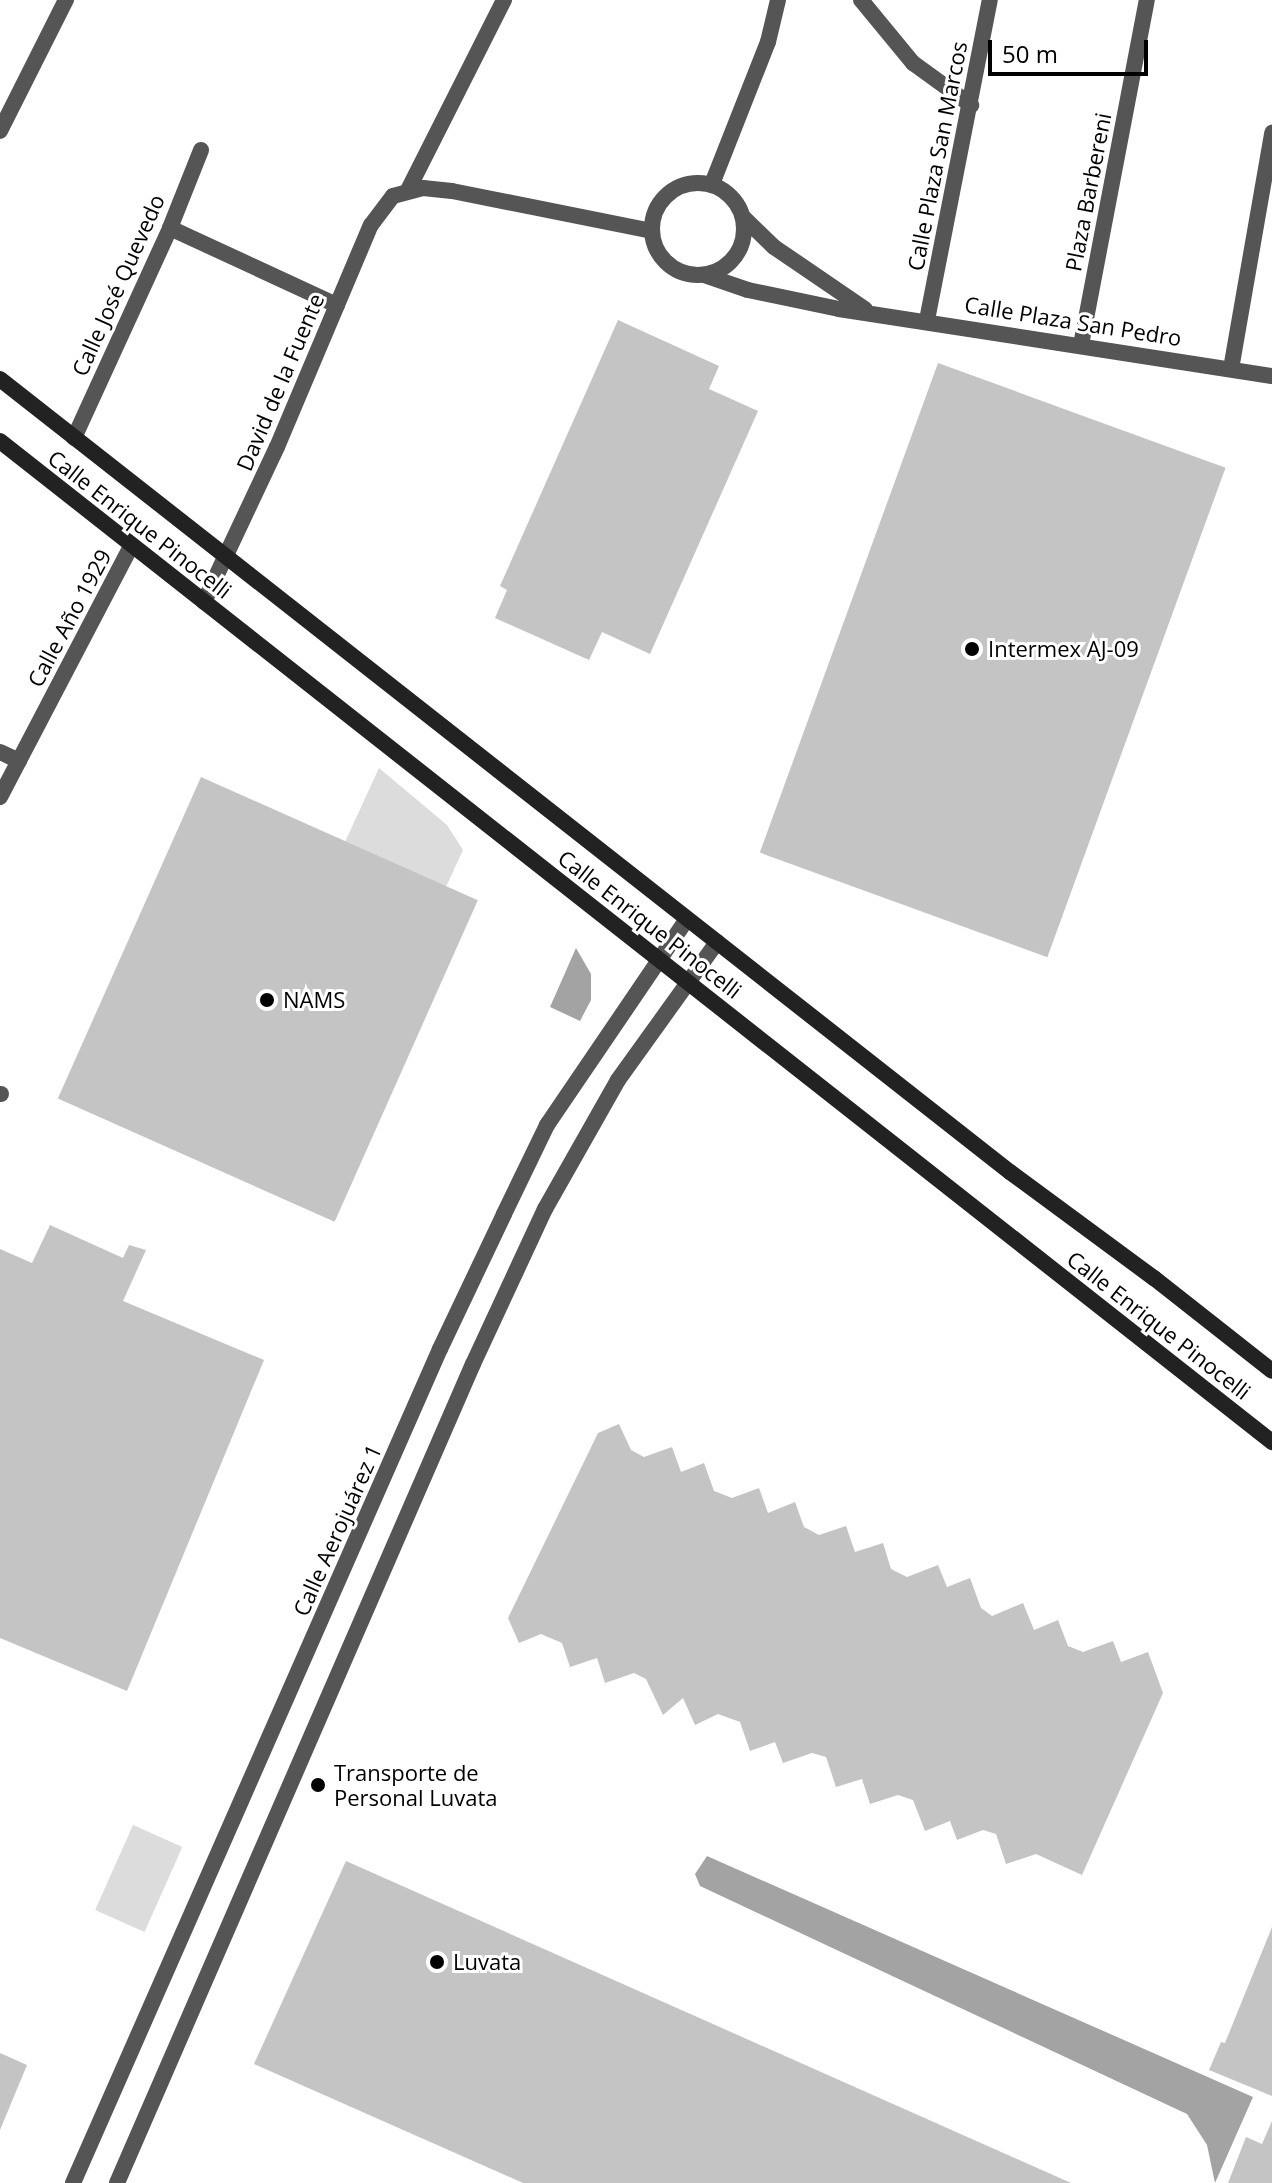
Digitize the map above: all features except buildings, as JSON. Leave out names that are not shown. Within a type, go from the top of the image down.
[{"type":"main road","name":"Calle Enrique Pinocelli","points":[[0,379],[1010,1172],[1154,1278],[1272,1371]]},
{"type":"main road","name":"Calle Enrique Pinocelli","points":[[0,441],[1272,1442]]},
{"type":"street","points":[[0,131],[66,0]]},
{"type":"street","points":[[504,0],[408,190],[452,191],[652,231]]},
{"type":"street","points":[[712,184],[768,42],[778,0]]},
{"type":"street","points":[[861,0],[913,63],[971,105]]},
{"type":"street","name":"Calle Plaza San Marcos","points":[[927,320],[990,0]]},
{"type":"street","name":"Plaza Barbereni","points":[[1081,345],[1147,0]]},
{"type":"street","points":[[1231,369],[1272,133]]},
{"type":"street","name":"Calle José Quevedo","points":[[74,438],[170,228],[201,150]]},
{"type":"street","points":[[712,184],[726,191],[743,217],[740,248],[719,270],[704,275],[675,269],[655,246],[652,231],[659,203],[682,185],[712,184]]},
{"type":"street","name":"David de la Fuente","points":[[204,602],[227,558],[379,210],[393,196],[408,190]]},
{"type":"street","name":"Calle Plaza San Pedro","points":[[743,217],[774,247],[867,310]]},
{"type":"street","points":[[170,228],[337,305]]},
{"type":"street","name":"Calle Plaza San Pedro","points":[[704,275],[806,302],[1272,376]]},
{"type":"street","name":"Calle Año 1929","points":[[0,797],[132,545]]},
{"type":"street","points":[[0,752],[19,761]]},
{"type":"street","name":"Calle Aerojuárez 1","points":[[73,2183],[440,1349],[547,1125],[687,919]]},
{"type":"street","points":[[117,2183],[503,1296],[591,1122],[717,942]]},
{"type":"shaded area","points":[[379,768],[447,825],[463,850],[446,887],[345,842]]},
{"type":"shaded area","points":[[576,948],[591,974],[591,1000],[580,1021],[550,1007]]},
{"type":"shaded area","points":[[133,1825],[182,1847],[145,1932],[95,1910]]},
{"type":"shaded area","points":[[707,1856],[1253,2097],[1215,2183],[1207,2145],[1187,2114],[700,1886],[695,1874]]},
{"type":"place","name":"Intermex AJ-09","points":[[972,649]]},
{"type":"place","name":"NAMS","points":[[267,1000]]},
{"type":"place","name":"Transporte de Personal Luvata","points":[[318,1785]]},
{"type":"place","name":"Luvata","points":[[437,1962]]}]
